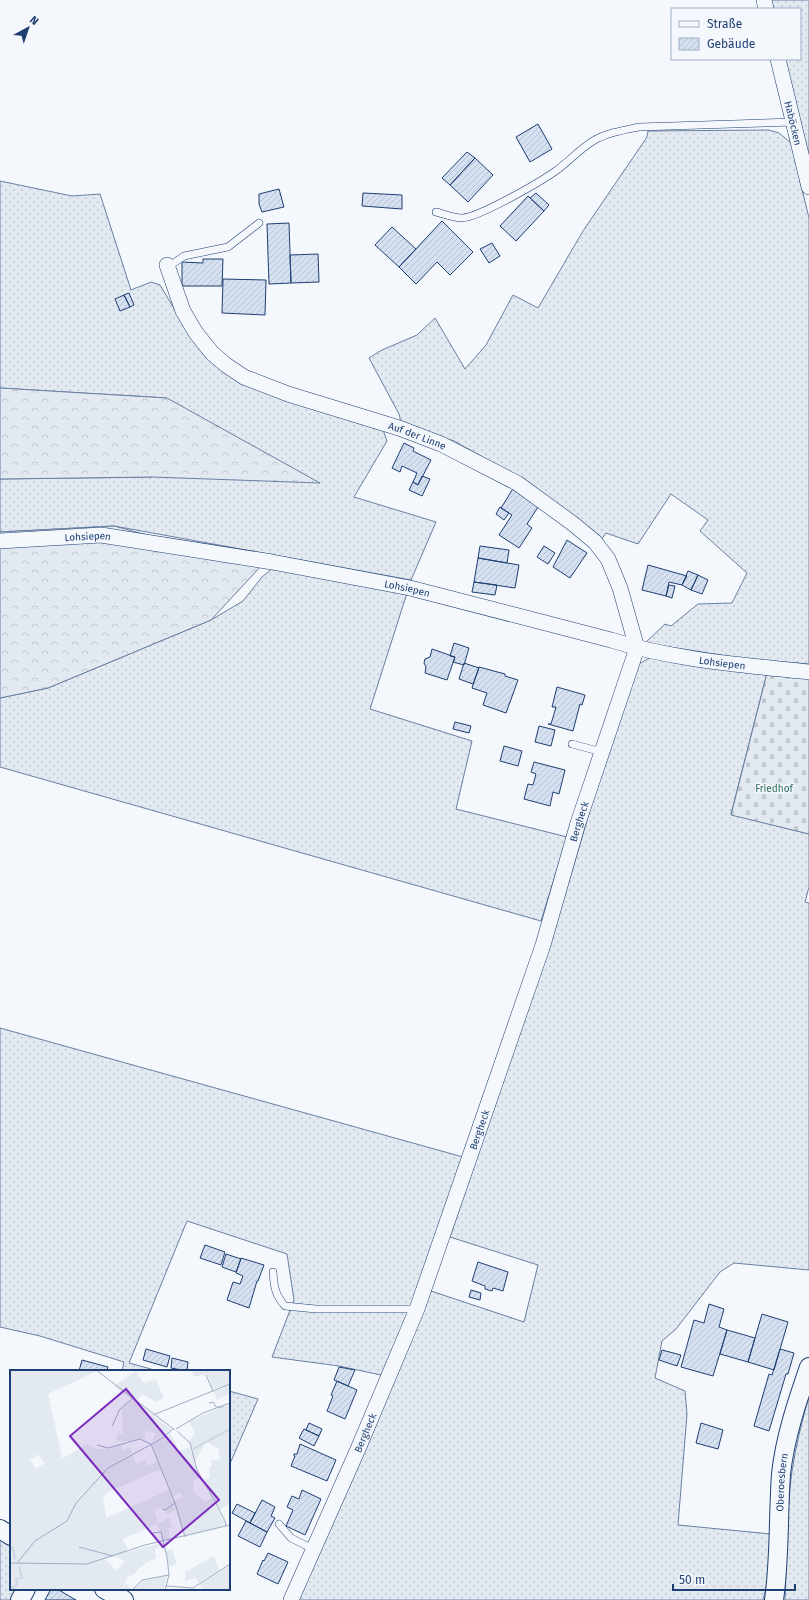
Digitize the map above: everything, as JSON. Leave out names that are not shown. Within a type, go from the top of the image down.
[{"type":"street","name":"Haböcken","points":[[778,60],[809,187]]},
{"type":"street","name":"Auf der Linne","points":[[167,266],[183,311],[196,333],[212,352],[226,365],[244,377],[288,394],[398,428],[441,444],[518,483],[572,523],[595,542],[608,559],[620,588],[637,648]]},
{"type":"street","name":"Lohsiepen","points":[[0,541],[101,535],[272,562],[410,588],[604,638],[637,648],[735,665],[809,672]]},
{"type":"street","name":"Bergheck","points":[[291,1600],[355,1456],[417,1309],[542,945],[578,823],[637,648]]},
{"type":"street","name":"Oberoesbern","points":[[774,1600],[778,1576],[782,1473],[790,1423],[809,1367]]},
{"type":"street","points":[[0,1529],[10,1535]]},
{"type":"street","points":[[20,1600],[25,1590]]},
{"type":"street","points":[[106,1590],[124,1600]]},
{"type":"lane","points":[[436,212],[462,218],[471,217],[501,203],[544,179],[593,141],[623,130],[639,127],[793,122]]},
{"type":"lane","points":[[167,266],[184,256],[228,247],[259,223]]},
{"type":"lane","points":[[572,744],[602,752]]},
{"type":"lane","points":[[273,1272],[275,1290],[279,1299],[285,1306],[316,1309],[417,1309]]},
{"type":"lane","points":[[279,1524],[292,1538],[313,1549]]},
{"type":"green space","points":[[758,0],[809,0],[809,178],[800,181],[809,218],[809,664],[746,659],[645,643],[665,624],[671,626],[698,604],[732,603],[747,573],[700,531],[708,520],[671,494],[638,544],[606,533],[601,540],[521,478],[454,441],[401,422],[399,414],[369,358],[382,350],[417,335],[435,318],[465,369],[486,345],[513,295],[538,308],[583,231],[647,137],[648,131],[769,130],[779,133],[791,143],[772,60],[801,60],[801,8],[760,8]]},
{"type":"green space","points":[[0,181],[72,196],[100,194],[131,290],[151,282],[160,285],[184,325],[215,364],[382,427],[387,441],[354,497],[436,522],[411,580],[114,526],[0,532],[0,479],[152,477],[167,398],[0,388]]},
{"type":"green space","points":[[0,388],[167,398],[320,483],[152,477],[0,479]]},
{"type":"green space","points":[[114,526],[261,566],[211,620],[48,688],[0,698],[0,532]]},
{"type":"green space","points":[[273,568],[407,593],[370,709],[472,741],[456,809],[567,837],[541,921],[0,767],[0,698],[48,688],[211,620],[243,601],[262,577]]},
{"type":"green space","points":[[651,657],[767,673],[731,814],[809,834],[809,887],[805,902],[809,903],[809,1270],[734,1263],[720,1272],[676,1329],[662,1341],[655,1378],[685,1391],[687,1414],[678,1525],[771,1534],[768,1579],[763,1600],[297,1600],[431,1291],[524,1322],[538,1265],[450,1237],[570,878],[598,783],[637,665]]},
{"type":"green space","name":"Friedhof","points":[[767,673],[809,677],[809,834],[731,815]]},
{"type":"green space","points":[[0,1028],[463,1157],[410,1310],[381,1375],[339,1366],[272,1357],[294,1300],[287,1254],[187,1221],[129,1363],[154,1370],[122,1370],[124,1362],[40,1336],[0,1327]]},
{"type":"green space","points":[[230,1391],[258,1399],[230,1464]]},
{"type":"green space","points":[[809,1396],[809,1600],[785,1600],[790,1487],[797,1442]]},
{"type":"green space","points":[[0,1537],[10,1542],[10,1590],[16,1590],[11,1600],[0,1600]]},
{"type":"building","points":[[538,124],[552,149],[530,162],[516,137]]},
{"type":"building","points":[[467,152],[475,158],[450,185],[442,178]]},
{"type":"building","points":[[475,158],[493,175],[468,202],[450,185]]},
{"type":"building","points":[[279,189],[284,207],[262,212],[259,204],[259,194]]},
{"type":"building","points":[[363,193],[402,195],[402,209],[362,206]]},
{"type":"building","points":[[536,193],[549,205],[544,211],[530,198]]},
{"type":"building","points":[[528,196],[544,211],[516,241],[500,226]]},
{"type":"building","points":[[442,221],[473,252],[450,275],[437,262],[416,284],[399,267]]},
{"type":"building","points":[[289,223],[291,283],[269,284],[267,224]]},
{"type":"building","points":[[392,227],[416,249],[399,267],[375,245]]},
{"type":"building","points":[[492,243],[500,256],[489,263],[480,249]]},
{"type":"building","points":[[318,254],[319,282],[291,283],[290,255]]},
{"type":"building","points":[[203,259],[223,259],[222,286],[182,286],[182,262],[203,263]]},
{"type":"building","points":[[223,279],[266,280],[265,315],[222,313]]},
{"type":"building","points":[[129,293],[134,305],[130,307],[124,295]]},
{"type":"building","points":[[124,295],[130,307],[120,311],[115,299]]},
{"type":"building","points":[[404,443],[414,448],[413,451],[431,460],[418,485],[413,482],[417,473],[402,466],[400,472],[392,468]]},
{"type":"building","points":[[422,476],[430,479],[422,496],[409,490],[413,482],[418,485]]},
{"type":"building","points":[[514,487],[540,504],[527,524],[532,528],[519,548],[499,535],[512,515],[501,508]]},
{"type":"building","points":[[500,507],[509,513],[504,520],[496,514]]},
{"type":"building","points":[[567,540],[587,553],[570,578],[553,567]]},
{"type":"building","points":[[480,546],[509,550],[507,563],[478,558]]},
{"type":"building","points":[[544,546],[555,553],[548,564],[537,557]]},
{"type":"building","points":[[478,558],[519,565],[515,588],[474,582]]},
{"type":"building","points":[[648,565],[687,576],[682,585],[669,582],[666,596],[642,590]]},
{"type":"building","points":[[688,571],[698,575],[691,590],[682,585]]},
{"type":"building","points":[[698,575],[708,580],[702,594],[691,590]]},
{"type":"building","points":[[474,582],[497,585],[495,595],[472,592]]},
{"type":"building","points":[[669,585],[675,586],[672,598],[666,596]]},
{"type":"building","points":[[454,643],[469,648],[464,665],[453,662],[455,657],[450,656]]},
{"type":"building","points":[[432,649],[455,657],[447,680],[425,673],[425,659],[430,657]]},
{"type":"building","points":[[464,663],[479,668],[473,684],[459,679]]},
{"type":"building","points":[[479,667],[505,674],[505,676],[518,680],[506,713],[483,705],[487,693],[472,688]]},
{"type":"building","points":[[557,687],[585,695],[582,705],[580,704],[573,731],[548,724],[551,724],[556,707],[552,707]]},
{"type":"building","points":[[455,722],[471,726],[469,733],[453,729]]},
{"type":"building","points":[[539,726],[555,730],[551,746],[535,742]]},
{"type":"building","points":[[504,746],[522,751],[518,766],[500,761]]},
{"type":"building","points":[[534,762],[565,770],[559,794],[553,792],[550,806],[524,799],[528,784],[533,785],[536,774],[531,772]]},
{"type":"building","points":[[205,1245],[225,1252],[221,1265],[200,1258]]},
{"type":"building","points":[[226,1254],[241,1259],[236,1272],[222,1267]]},
{"type":"building","points":[[241,1258],[264,1265],[257,1281],[249,1308],[227,1300],[233,1282],[240,1284],[243,1276],[236,1273]]},
{"type":"building","points":[[478,1262],[508,1272],[503,1291],[493,1288],[492,1291],[485,1289],[485,1286],[472,1281]]},
{"type":"building","points":[[471,1290],[481,1293],[480,1300],[469,1297]]},
{"type":"building","points":[[709,1304],[724,1309],[719,1327],[727,1330],[713,1376],[681,1367],[694,1320],[704,1323]]},
{"type":"building","points":[[762,1314],[788,1322],[774,1370],[748,1362]]},
{"type":"building","points":[[727,1330],[755,1338],[748,1362],[720,1354]]},
{"type":"building","points":[[146,1349],[170,1356],[167,1367],[143,1360]]},
{"type":"building","points":[[780,1349],[794,1353],[788,1374],[786,1374],[769,1431],[754,1426],[769,1374],[772,1375]]},
{"type":"building","points":[[662,1350],[681,1355],[677,1366],[659,1360]]},
{"type":"building","points":[[172,1358],[188,1362],[187,1370],[171,1368]]},
{"type":"building","points":[[82,1360],[108,1367],[107,1370],[79,1370]]},
{"type":"building","points":[[339,1367],[355,1370],[348,1386],[334,1380]]},
{"type":"building","points":[[337,1381],[357,1390],[345,1419],[327,1411],[333,1396],[331,1395]]},
{"type":"building","points":[[309,1423],[322,1429],[319,1436],[306,1430]]},
{"type":"building","points":[[701,1423],[723,1430],[718,1449],[696,1443]]},
{"type":"building","points":[[304,1429],[319,1436],[314,1446],[299,1438]]},
{"type":"building","points":[[300,1444],[336,1460],[327,1481],[291,1466],[295,1456],[294,1454],[297,1454]]},
{"type":"building","points":[[302,1490],[321,1499],[305,1535],[286,1526],[293,1510],[287,1507],[292,1496],[299,1499]]},
{"type":"building","points":[[262,1500],[275,1507],[271,1516],[275,1518],[267,1532],[250,1523]]},
{"type":"building","points":[[237,1504],[255,1513],[250,1523],[232,1513]]},
{"type":"building","points":[[246,1521],[267,1532],[260,1547],[238,1536]]},
{"type":"building","points":[[268,1553],[288,1562],[278,1584],[257,1574]]},
{"type":"building","points":[[50,1590],[59,1590],[76,1600],[45,1600]]}]
